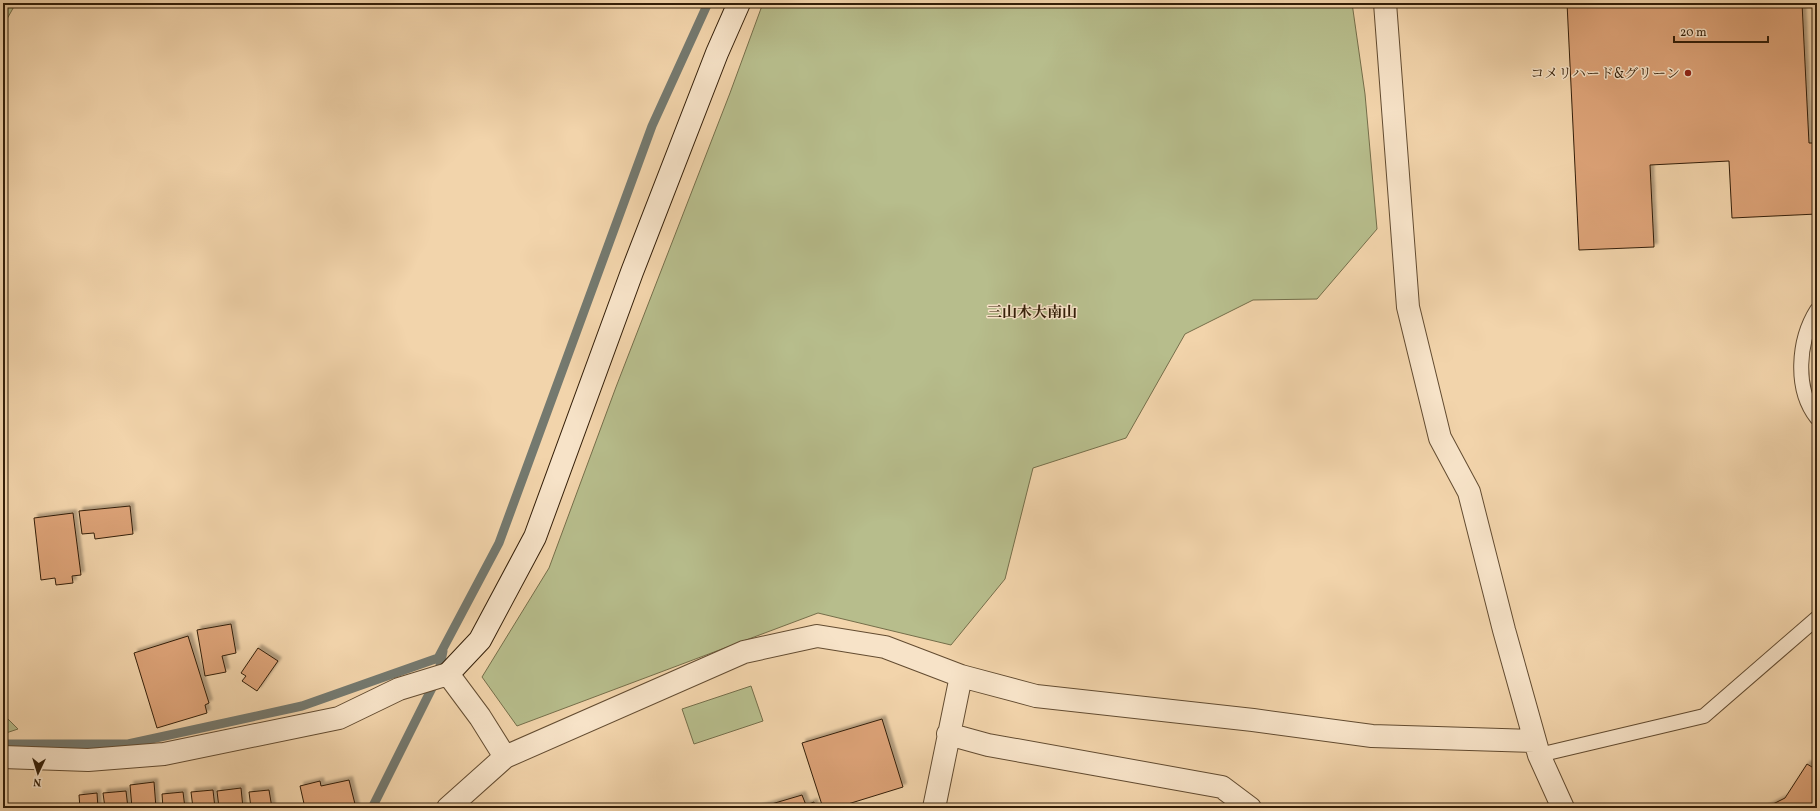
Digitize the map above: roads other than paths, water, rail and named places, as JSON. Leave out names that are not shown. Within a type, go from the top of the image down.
[{"type":"street","points":[[3,757],[88,760],[164,754],[339,718],[399,690],[448,674],[480,640],[535,537],[632,272],[717,53],[739,3]]},
{"type":"street","points":[[1385,3],[1408,307],[1440,438],[1470,492],[1504,630],[1537,748],[1563,808]]},
{"type":"street","points":[[448,808],[505,757],[744,652],[817,636],[884,647],[961,676],[1036,696],[1253,720],[1372,736],[1537,748]]},
{"type":"street","points":[[448,674],[480,717],[505,757]]},
{"type":"street","points":[[934,808],[961,676]]},
{"type":"street","points":[[948,734],[988,745],[1222,787],[1250,808]]},
{"type":"lane","points":[[1817,310],[1805,339],[1802,358],[1802,381],[1807,400],[1817,418]]},
{"type":"lane","points":[[1537,748],[1704,716],[1817,618]]},
{"type":"waterway","points":[[3,744],[128,744],[302,706],[438,658],[499,543],[652,126],[708,3]]},
{"type":"waterway","points":[[372,808],[438,676],[443,651]]},
{"type":"place","name":"コメリハード&グリーン","points":[[1688,73]]},
{"type":"district","name":"三山木大南山","points":[[1032,312]]}]
